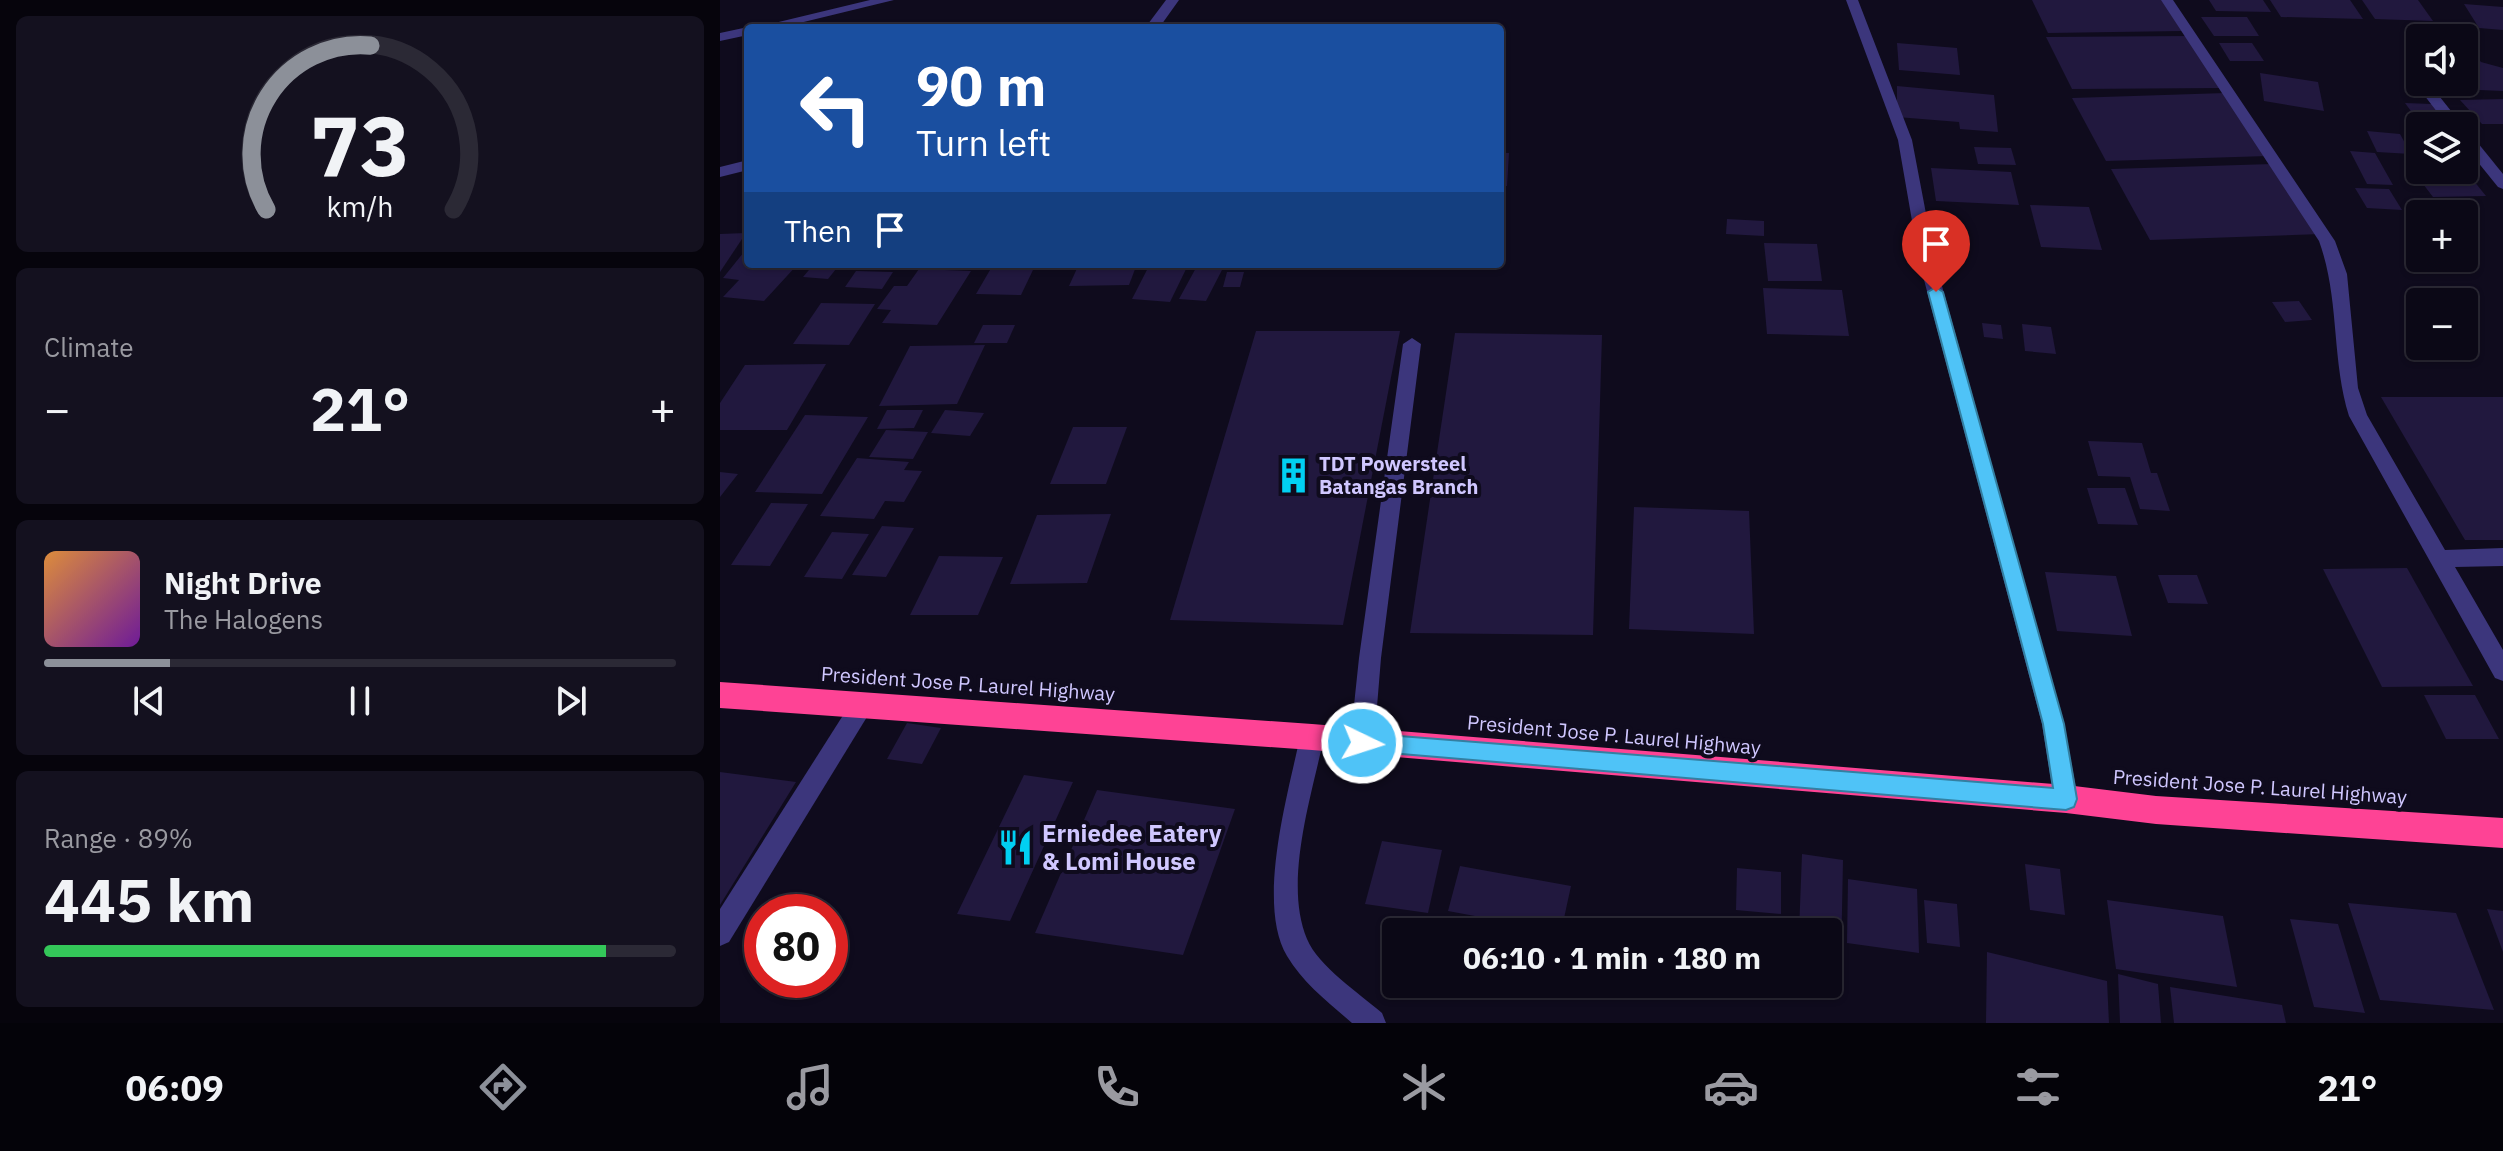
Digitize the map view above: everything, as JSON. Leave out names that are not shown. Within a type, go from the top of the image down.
[{"type":"highway","name":"President Jose P. Laurel Highway","points":[[720,695],[1312,737],[2066,799],[2156,810],[2503,833]]},
{"type":"street","points":[[779,24],[888,0]]},
{"type":"street","points":[[1155,24],[1173,0]]},
{"type":"street","points":[[1852,0],[1905,140],[1927,261],[2053,724],[2066,799]]},
{"type":"street","points":[[2167,0],[2327,241],[2339,274],[2349,388],[2353,402],[2503,671]]},
{"type":"street","points":[[720,37],[744,32]]},
{"type":"street","points":[[2431,96],[2445,112]]},
{"type":"street","points":[[2478,153],[2503,184]]},
{"type":"street","points":[[720,172],[744,166]]},
{"type":"street","points":[[1362,743],[1370,658],[1412,344]]},
{"type":"street","points":[[2439,559],[2503,557]]},
{"type":"street","points":[[720,933],[862,705]]},
{"type":"street","points":[[1312,737],[1290,843],[1285,898],[1296,947],[1324,981],[1372,1023]]},
{"type":"building","points":[[2032,0],[2162,0],[2182,31],[2048,33]]},
{"type":"building","points":[[2209,0],[2263,0],[2271,12],[2216,11]]},
{"type":"building","points":[[2270,0],[2350,0],[2363,19],[2281,17]]},
{"type":"building","points":[[2362,0],[2418,0],[2433,21],[2375,19]]},
{"type":"building","points":[[2464,4],[2503,7],[2503,30],[2479,28]]},
{"type":"building","points":[[2201,17],[2247,17],[2259,36],[2214,36]]},
{"type":"building","points":[[2189,36],[2222,88],[2072,89],[2046,37]]},
{"type":"building","points":[[1897,43],[1957,48],[1960,75],[1899,70]]},
{"type":"building","points":[[2219,43],[2252,43],[2264,61],[2230,61]]},
{"type":"building","points":[[2478,58],[2503,68],[2503,91],[2478,90]]},
{"type":"building","points":[[2260,73],[2318,82],[2324,111],[2264,101]]},
{"type":"building","points":[[1897,86],[1994,95],[1998,132],[1960,129],[1959,122],[1897,117]]},
{"type":"building","points":[[2225,93],[2268,156],[2106,161],[2072,98]]},
{"type":"building","points":[[2503,99],[2503,124],[2482,124],[2478,120],[2478,112],[2471,112],[2460,100]]},
{"type":"building","points":[[2405,103],[2432,104],[2439,112],[2412,112]]},
{"type":"building","points":[[2367,131],[2400,134],[2406,145],[2406,154],[2377,152]]},
{"type":"building","points":[[1974,147],[2011,148],[2016,165],[1978,164]]},
{"type":"building","points":[[2350,151],[2375,153],[2393,185],[2367,184]]},
{"type":"building","points":[[1504,153],[1509,153],[1507,186],[1504,186]]},
{"type":"building","points":[[2272,164],[2321,234],[2150,240],[2111,169]]},
{"type":"building","points":[[1931,168],[2011,172],[2019,205],[1936,201]]},
{"type":"building","points":[[2423,184],[2476,184],[2486,196],[2433,197]]},
{"type":"building","points":[[2355,188],[2389,189],[2402,210],[2367,208]]},
{"type":"building","points":[[2030,205],[2089,207],[2102,250],[2041,247]]},
{"type":"building","points":[[1935,214],[1951,215],[1953,233],[1937,232]]},
{"type":"building","points":[[1727,219],[1764,221],[1764,236],[1726,234]]},
{"type":"building","points":[[744,233],[720,272],[720,234]]},
{"type":"building","points":[[1764,243],[1817,244],[1822,281],[1768,281]]},
{"type":"building","points":[[744,252],[744,268],[794,268],[764,301],[723,297],[739,280],[723,278]]},
{"type":"building","points":[[811,268],[837,268],[828,279],[803,277]]},
{"type":"building","points":[[1077,268],[1135,268],[1129,285],[1069,286]]},
{"type":"building","points":[[1148,268],[1187,268],[1170,302],[1132,299]]},
{"type":"building","points":[[1196,268],[1223,268],[1206,301],[1179,299]]},
{"type":"building","points":[[919,269],[971,271],[937,325],[882,323],[891,310],[877,309],[894,286],[907,286]]},
{"type":"building","points":[[990,270],[1033,270],[1021,295],[976,294]]},
{"type":"building","points":[[856,271],[893,272],[882,289],[845,287]]},
{"type":"building","points":[[1227,272],[1244,272],[1240,287],[1223,287]]},
{"type":"building","points":[[1763,288],[1842,290],[1849,336],[1767,334]]},
{"type":"building","points":[[2299,301],[2312,320],[2285,322],[2272,302]]},
{"type":"building","points":[[821,303],[875,304],[849,345],[793,344]]},
{"type":"building","points":[[1982,323],[2001,325],[2003,339],[1984,337]]},
{"type":"building","points":[[2022,324],[2051,327],[2056,354],[2025,351]]},
{"type":"building","points":[[983,325],[1015,325],[1007,343],[974,343]]},
{"type":"building","name":"TDT Powersteel Batangas Branch","points":[[1256,331],[1400,331],[1343,625],[1170,620]]},
{"type":"building","points":[[1455,333],[1602,335],[1593,635],[1410,633]]},
{"type":"building","points":[[985,345],[957,404],[879,406],[910,346]]},
{"type":"building","points":[[826,364],[787,430],[720,430],[720,403],[745,365]]},
{"type":"building","points":[[2381,397],[2503,397],[2503,540],[2465,540]]},
{"type":"building","points":[[887,410],[923,410],[914,428],[877,429]]},
{"type":"building","points":[[945,410],[984,413],[970,436],[931,433]]},
{"type":"building","points":[[805,415],[868,417],[822,494],[755,492]]},
{"type":"building","points":[[1073,427],[1127,427],[1106,484],[1050,484]]},
{"type":"building","points":[[886,430],[928,432],[913,459],[869,457]]},
{"type":"building","points":[[2088,441],[2142,443],[2151,473],[2157,473],[2170,511],[2140,509],[2130,477],[2098,476]]},
{"type":"building","points":[[857,458],[909,462],[904,470],[922,471],[904,502],[885,501],[874,519],[820,516]]},
{"type":"building","points":[[720,472],[738,474],[720,497]]},
{"type":"building","points":[[2087,488],[2125,488],[2138,525],[2098,524]]},
{"type":"building","points":[[771,503],[808,504],[770,566],[731,565]]},
{"type":"building","points":[[1634,507],[1749,511],[1754,634],[1629,629]]},
{"type":"building","points":[[1111,514],[1087,583],[1010,584],[1037,515]]},
{"type":"building","points":[[882,526],[914,528],[886,577],[852,575]]},
{"type":"building","points":[[832,532],[869,534],[842,579],[804,577]]},
{"type":"building","points":[[939,556],[1003,557],[978,615],[910,615]]},
{"type":"building","points":[[2407,568],[2473,686],[2382,687],[2323,569]]},
{"type":"building","points":[[2045,572],[2116,576],[2132,636],[2057,631]]},
{"type":"building","points":[[2158,575],[2197,575],[2208,604],[2168,603]]},
{"type":"building","points":[[2424,695],[2475,695],[2499,739],[2446,739]]},
{"type":"building","points":[[907,723],[941,728],[922,764],[887,759]]},
{"type":"building","points":[[720,772],[796,782],[720,905]]},
{"type":"building","name":"Erniedee Eatery & Lomi House","points":[[1024,775],[1073,782],[1010,921],[957,914]]},
{"type":"building","points":[[1097,790],[1235,809],[1183,955],[1035,933]]},
{"type":"building","points":[[1382,841],[1442,850],[1428,913],[1365,904]]},
{"type":"building","points":[[1802,854],[1843,860],[1842,918],[1800,918]]},
{"type":"building","points":[[2025,864],[2060,869],[2065,915],[2030,910]]},
{"type":"building","points":[[1460,866],[1571,886],[1564,918],[1486,918],[1448,911]]},
{"type":"building","points":[[1737,868],[1781,872],[1781,914],[1736,910]]},
{"type":"building","points":[[1848,879],[1917,889],[1919,953],[1847,943]]},
{"type":"building","points":[[1924,900],[1957,904],[1960,947],[1927,943]]},
{"type":"building","points":[[2107,900],[2223,916],[2237,987],[2116,969]]},
{"type":"building","points":[[2348,903],[2456,913],[2494,1010],[2380,1000]]},
{"type":"building","points":[[2487,909],[2503,911],[2503,952]]},
{"type":"building","points":[[2290,919],[2338,924],[2365,1013],[2314,1007]]},
{"type":"building","points":[[1987,952],[2107,981],[2109,1023],[1986,1023]]},
{"type":"building","points":[[2118,974],[2158,984],[2161,1023],[2120,1023]]},
{"type":"building","points":[[2170,987],[2282,1005],[2286,1023],[2174,1023]]},
{"type":"place","name":"TDT Powersteel Batangas Branch","points":[[1293,476]]},
{"type":"place","name":"Erniedee Eatery & Lomi House","points":[[1016,848]]},
{"type":"route","points":[[1362,743],[2066,799],[2053,724],[1936,292]]}]
